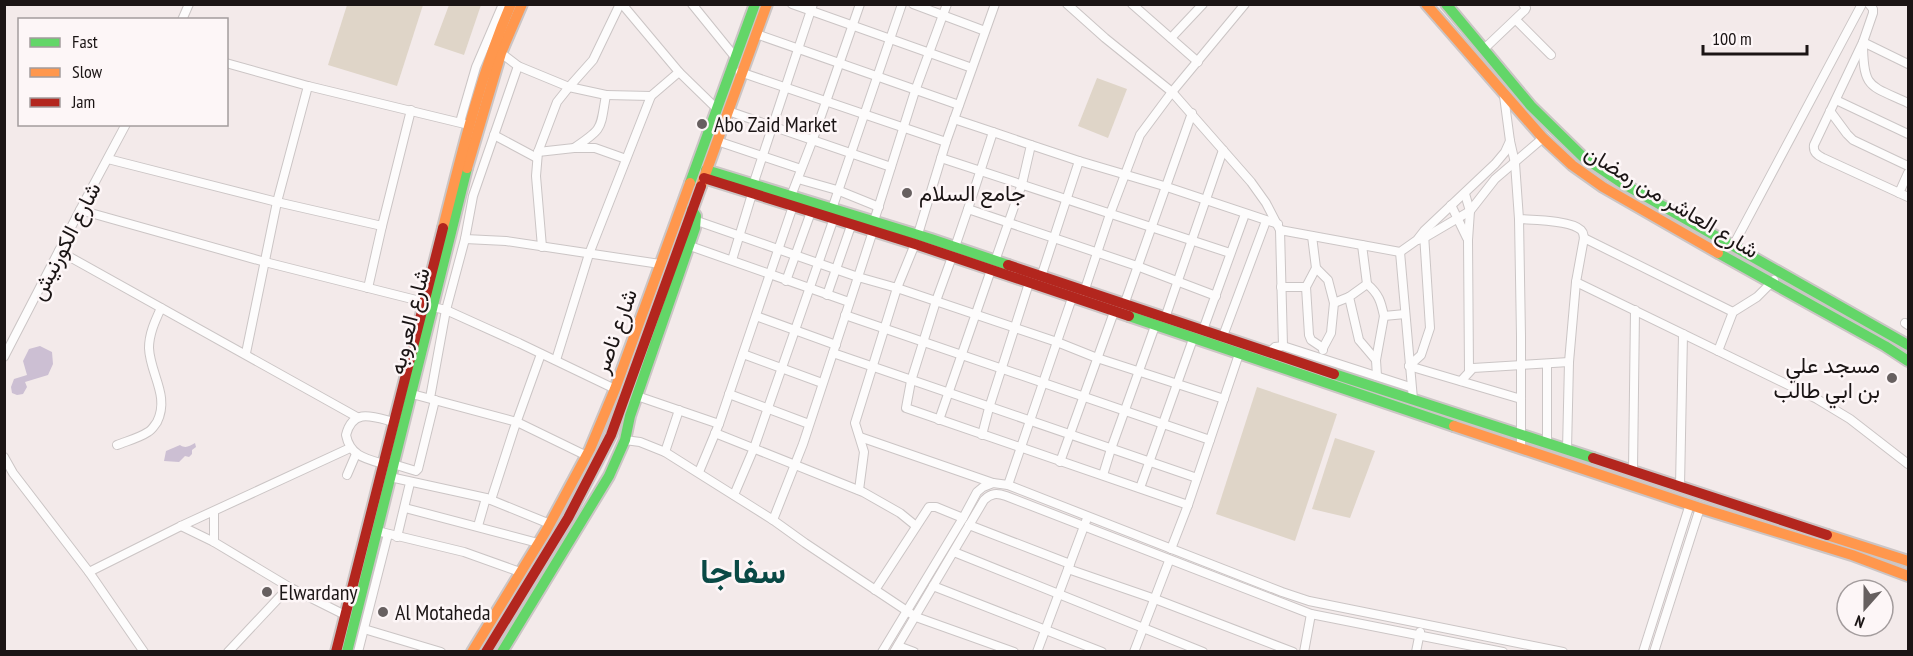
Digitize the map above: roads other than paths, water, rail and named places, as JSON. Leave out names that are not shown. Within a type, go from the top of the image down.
[{"type":"main road","name":"شارع العروبه","points":[[347,651],[390,477],[389,464],[394,422],[454,219],[467,152],[464,124],[511,4]]},
{"type":"main road","name":"شارع العروبه","points":[[336,651],[389,464],[412,394],[428,305],[467,152],[501,53],[522,4]]},
{"type":"main road","name":"شارع العاشر من رمضان","points":[[1446,4],[1531,106],[1582,156],[1622,183],[1908,345]]},
{"type":"main road","name":"شارع ناصر","points":[[486,651],[591,479],[611,435],[728,111],[736,71],[735,57],[762,5]]},
{"type":"main road","name":"شارع ناصر","points":[[472,651],[550,524],[587,456],[615,389],[716,108],[756,34],[762,5]]},
{"type":"main road","name":"شارع العاشر من رمضان","points":[[1434,7],[1543,138],[1572,165],[1603,187],[1908,361]]},
{"type":"main road","points":[[710,124],[721,129]]},
{"type":"main road","points":[[705,174],[916,239],[993,266],[1029,283],[1072,298],[1165,318],[1908,561]]},
{"type":"main road","points":[[792,201],[811,212],[833,214],[852,223],[874,226]]},
{"type":"main road","points":[[502,651],[620,454],[637,396],[690,246],[697,221],[692,210]]},
{"type":"main road","points":[[454,219],[468,222]]},
{"type":"main road","points":[[993,266],[1041,277],[1084,292],[1155,326],[1695,506],[1852,555],[1908,576]]},
{"type":"main road","points":[[644,344],[638,343],[635,334],[643,330],[648,333]]},
{"type":"main road","points":[[591,479],[603,485]]},
{"type":"main road","points":[[521,594],[532,602]]},
{"type":"street","points":[[183,18],[189,4]]},
{"type":"street","points":[[228,64],[308,86],[464,124],[476,67],[503,4]]},
{"type":"street","points":[[542,247],[536,176],[538,155],[557,102],[585,72],[621,4],[679,72],[716,108]]},
{"type":"street","points":[[692,4],[735,57]]},
{"type":"street","points":[[792,4],[812,8],[889,40],[972,68]]},
{"type":"street","points":[[699,472],[719,424],[770,274],[801,169],[860,4]]},
{"type":"street","points":[[734,495],[754,448],[796,330],[833,214],[837,190],[902,4]]},
{"type":"street","points":[[913,4],[985,31]]},
{"type":"street","points":[[773,520],[796,464],[858,277],[915,91],[947,4]]},
{"type":"street","points":[[859,490],[864,452],[855,423],[946,141],[995,4]]},
{"type":"street","points":[[1067,4],[1172,92],[1258,191],[1279,227],[1283,346]]},
{"type":"street","points":[[1171,38],[1203,4]]},
{"type":"street","points":[[1084,292],[1140,135],[1172,92],[1245,4]]},
{"type":"street","points":[[1484,49],[1526,8],[1523,4]]},
{"type":"street","points":[[1733,246],[1862,4]]},
{"type":"street","points":[[1869,4],[1872,6],[1873,13],[1863,42],[1814,145],[1814,150],[1817,154],[1908,197]]},
{"type":"street","points":[[1136,6],[1198,62]]},
{"type":"street","points":[[732,261],[762,156],[812,8]]},
{"type":"street","points":[[1515,20],[1551,55]]},
{"type":"street","points":[[756,34],[959,105]]},
{"type":"street","points":[[1863,42],[1908,64]]},
{"type":"street","points":[[1863,42],[1863,69],[1870,83],[1908,104]]},
{"type":"street","points":[[501,53],[518,66],[569,87],[606,95],[651,96]]},
{"type":"street","points":[[89,572],[181,526],[353,451],[389,464],[418,470],[446,310],[465,239],[473,196],[518,66]]},
{"type":"street","points":[[736,71],[946,141]]},
{"type":"street","points":[[556,360],[590,254],[651,96],[679,72]]},
{"type":"street","points":[[246,353],[277,202],[308,86]]},
{"type":"street","points":[[1504,93],[1515,163],[1519,219],[1521,447]]},
{"type":"street","points":[[574,148],[596,134],[600,128],[606,95]]},
{"type":"street","points":[[1836,100],[1908,134]]},
{"type":"street","points":[[368,288],[411,110]]},
{"type":"street","points":[[728,111],[891,167]]},
{"type":"street","points":[[1830,111],[1850,138],[1908,166]]},
{"type":"street","points":[[1060,462],[1097,358],[1137,266],[1192,113]]},
{"type":"street","points":[[954,118],[1079,161],[1164,186],[1279,227],[1312,236],[1400,252],[1421,236],[1501,159],[1510,141]]},
{"type":"street","name":"شارع الكورنيش","points":[[4,357],[125,126]]},
{"type":"street","points":[[993,132],[936,301],[911,381],[906,408],[1188,505]]},
{"type":"street","points":[[494,135],[538,155],[574,148],[595,148],[626,159]]},
{"type":"street","points":[[1421,236],[1470,211],[1495,180],[1543,138]]},
{"type":"street","points":[[717,141],[801,169]]},
{"type":"street","points":[[939,420],[1022,184],[1031,145]]},
{"type":"street","points":[[1165,318],[1223,150]]},
{"type":"street","points":[[941,158],[1230,253]]},
{"type":"street","points":[[108,159],[382,226]]},
{"type":"street","points":[[1041,277],[1079,161]]},
{"type":"street","points":[[1899,193],[1908,173]]},
{"type":"street","points":[[798,179],[837,190],[879,207]]},
{"type":"street","points":[[1465,194],[1470,211],[1468,240],[1469,371]]},
{"type":"street","points":[[1451,205],[1468,240]]},
{"type":"street","points":[[968,209],[1053,240],[1137,266],[1216,296]]},
{"type":"street","points":[[80,210],[446,310],[615,389]]},
{"type":"street","points":[[786,281],[811,212]]},
{"type":"street","points":[[1203,330],[1245,214]]},
{"type":"street","points":[[1519,219],[1571,224],[1582,231],[1584,238],[1576,282],[1569,362],[1567,450]]},
{"type":"street","points":[[697,221],[1224,399]]},
{"type":"street","points":[[1222,336],[1266,221]]},
{"type":"street","points":[[827,295],[852,223]]},
{"type":"street","points":[[1312,236],[1316,268],[1306,287],[1310,335],[1311,340],[1323,348]]},
{"type":"street","points":[[1409,366],[1421,355],[1429,333],[1421,236]]},
{"type":"street","points":[[1584,238],[1733,312]]},
{"type":"street","points":[[465,239],[506,242],[660,264]]},
{"type":"street","points":[[1362,245],[1367,284],[1378,295],[1384,316],[1376,360],[1377,376]]},
{"type":"street","points":[[690,246],[849,302]]},
{"type":"street","points":[[60,251],[357,417],[370,416],[394,422]]},
{"type":"street","points":[[1400,252],[1410,387],[1413,399]]},
{"type":"street","points":[[1316,268],[1328,280],[1334,303],[1331,333],[1323,348],[1324,359]]},
{"type":"street","points":[[1718,351],[1733,312],[1757,297],[1772,284],[1780,273]]},
{"type":"street","points":[[1576,282],[1817,399],[1833,408],[1908,464]]},
{"type":"street","points":[[982,435],[1029,283]]},
{"type":"street","points":[[1334,303],[1349,297],[1367,284]]},
{"type":"street","points":[[1281,287],[1306,287]]},
{"type":"street","points":[[1349,297],[1359,340],[1376,360]]},
{"type":"street","points":[[1008,485],[1072,298]]},
{"type":"street","points":[[117,445],[147,433],[156,424],[161,410],[161,393],[149,346],[160,308]]},
{"type":"street","points":[[1633,470],[1635,310]]},
{"type":"street","points":[[1384,316],[1405,314]]},
{"type":"street","points":[[845,315],[1210,440]]},
{"type":"street","points":[[756,316],[796,330],[872,367],[1197,478]]},
{"type":"street","points":[[1103,475],[1155,326]]},
{"type":"street","points":[[1680,486],[1683,334]]},
{"type":"street","points":[[1140,488],[1193,339]]},
{"type":"street","points":[[1270,352],[1275,347],[1283,346],[1410,387]]},
{"type":"street","points":[[478,526],[542,354]]},
{"type":"street","points":[[743,354],[822,383]]},
{"type":"street","points":[[1171,549],[1239,354]]},
{"type":"street","points":[[1461,381],[1469,371],[1479,368],[1569,362]]},
{"type":"street","points":[[1546,443],[1547,364]]},
{"type":"street","points":[[1409,366],[1521,399]]},
{"type":"street","points":[[412,394],[517,422],[587,456]]},
{"type":"street","points":[[729,394],[809,424]]},
{"type":"street","points":[[637,396],[719,424]]},
{"type":"street","points":[[665,452],[679,410]]},
{"type":"street","points":[[347,475],[353,451],[346,435],[347,428],[357,417]]},
{"type":"street","points":[[715,433],[859,490],[887,504],[916,526]]},
{"type":"street","points":[[860,437],[993,483],[1008,485],[1282,592],[1326,605],[1563,651]]},
{"type":"street","points":[[625,440],[640,442],[665,452],[699,472],[916,617],[1014,651]]},
{"type":"street","points":[[4,457],[13,473],[89,572],[144,651]]},
{"type":"street","points":[[390,477],[489,499],[550,524]]},
{"type":"street","points":[[358,651],[393,536],[405,508],[410,483]]},
{"type":"street","points":[[882,651],[977,492],[993,483]]},
{"type":"street","points":[[914,651],[896,649],[984,500],[996,494],[1311,614],[1503,651]]},
{"type":"street","points":[[875,590],[927,509],[931,506],[963,518]]},
{"type":"street","points":[[1643,651],[1695,506]]},
{"type":"street","points":[[1654,651],[1695,506]]},
{"type":"street","points":[[405,508],[538,543]]},
{"type":"street","points":[[214,512],[214,542]]},
{"type":"street","points":[[1037,651],[1088,517]]},
{"type":"street","points":[[969,525],[1069,566],[1293,651]]},
{"type":"street","points":[[181,526],[214,542],[289,587],[345,615]]},
{"type":"street","points":[[377,531],[464,552],[520,572]]},
{"type":"street","points":[[954,552],[1203,651]]},
{"type":"street","points":[[1134,651],[1170,561]]},
{"type":"street","points":[[1249,591],[1253,581]]},
{"type":"street","points":[[933,586],[1102,651]]},
{"type":"street","points":[[228,651],[289,587]]},
{"type":"street","points":[[1304,651],[1311,614]]},
{"type":"street","points":[[1416,651],[1422,624]]},
{"type":"street","points":[[364,629],[441,651]]},
{"type":"place","name":"Abo Zaid Market","points":[[702,124]]},
{"type":"place","name":"جامع السلام","points":[[907,193]]},
{"type":"place","name":"مسجد علي بن ابي طالب","points":[[1892,378]]},
{"type":"place","name":"Elwardany","points":[[267,592]]},
{"type":"place","name":"Al Motaheda","points":[[383,612]]},
{"type":"district","name":"سفاجا","points":[[743,570]]}]
